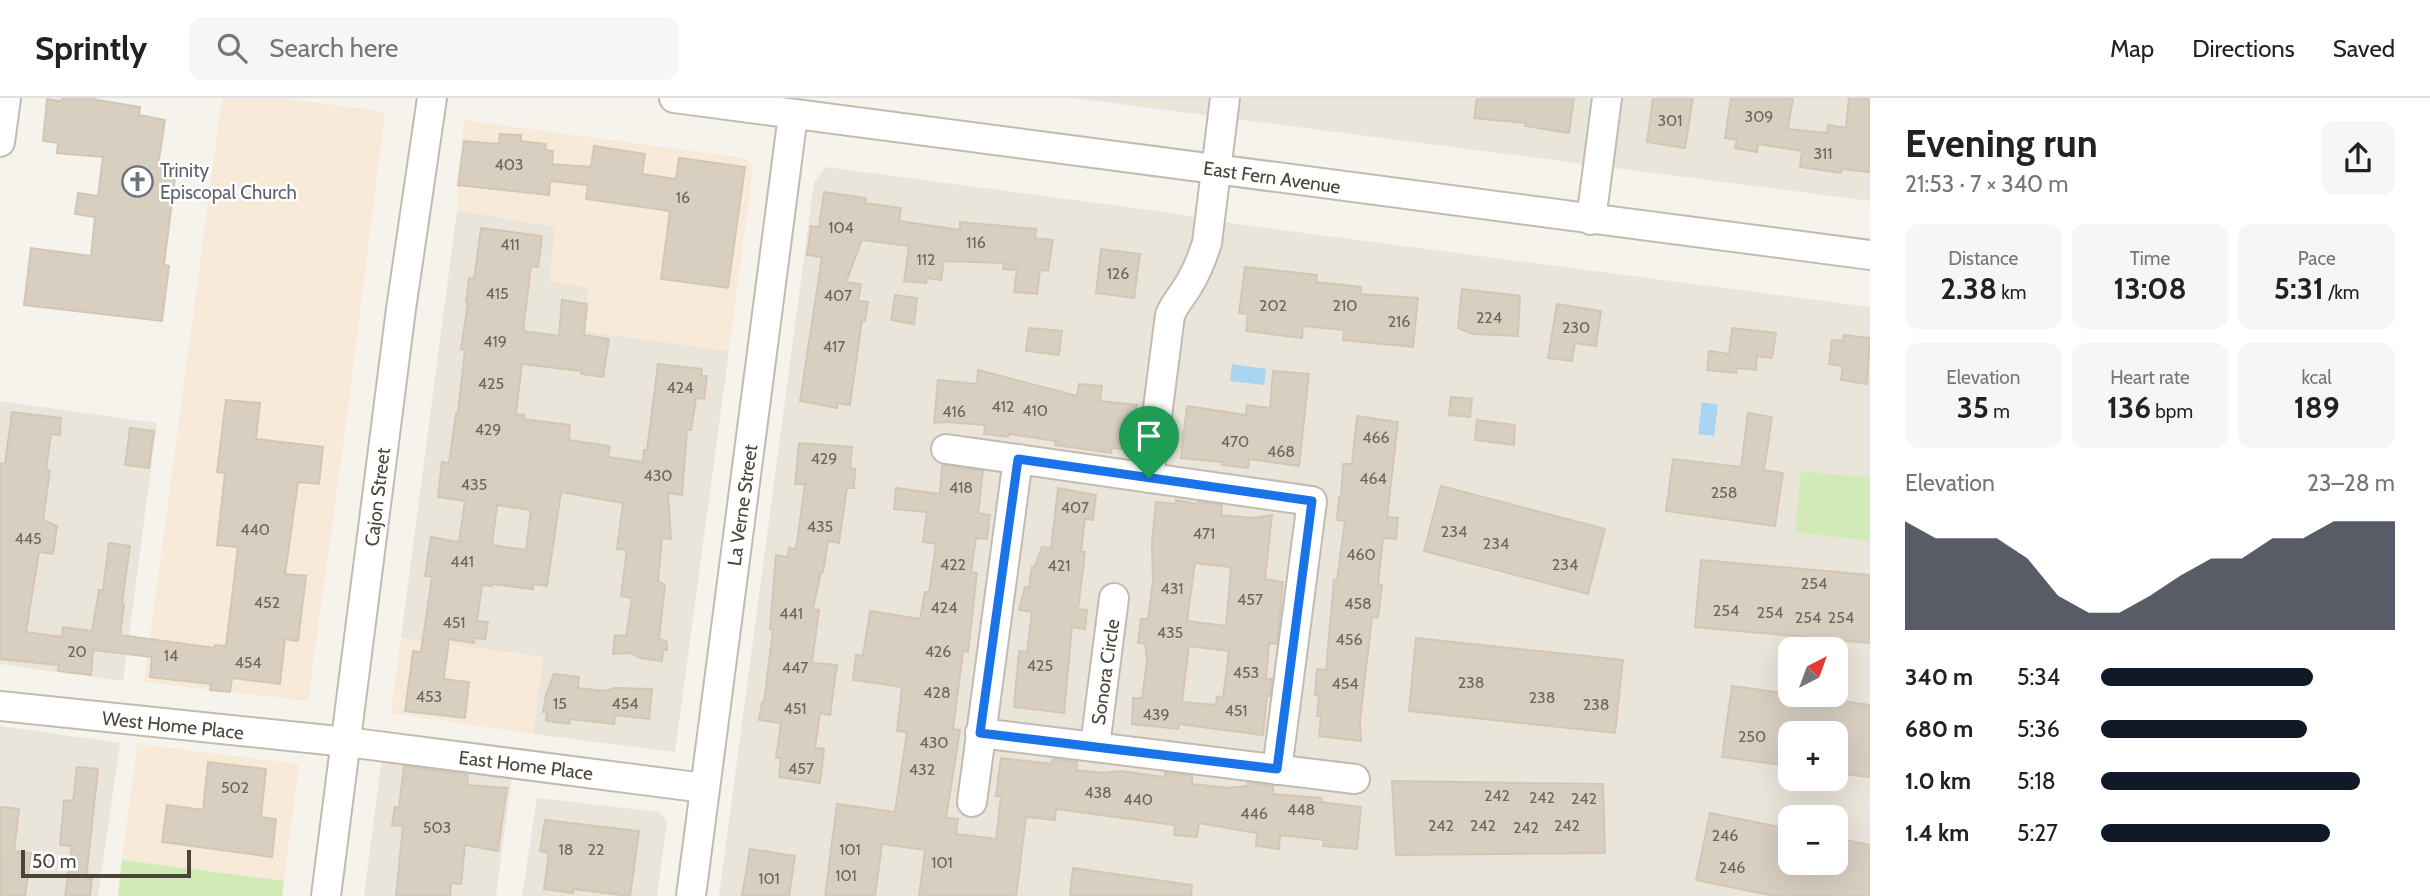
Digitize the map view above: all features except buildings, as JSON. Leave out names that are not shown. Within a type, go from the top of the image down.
[{"type":"street","points":[[0,142],[6,98]]},
{"type":"street","name":"Cajon Street","points":[[326,896],[401,309],[432,98]]},
{"type":"street","name":"East Fern Avenue","points":[[674,98],[793,115],[837,109],[1216,169],[1870,255]]},
{"type":"street","points":[[1149,478],[1170,315],[1202,261],[1207,243],[1225,98]]},
{"type":"street","points":[[1591,220],[1607,98]]},
{"type":"street","name":"La Verne Street","points":[[691,896],[793,115]]},
{"type":"street","points":[[946,449],[1312,501],[1277,769]]},
{"type":"street","points":[[972,802],[1018,459]]},
{"type":"street","name":"Sonora Circle","points":[[1095,746],[1114,598]]},
{"type":"street","name":"West Home Place","points":[[0,706],[346,743]]},
{"type":"street","name":"Sonora Circle","points":[[980,733],[1355,779]]},
{"type":"street","name":"East Home Place","points":[[346,743],[704,789]]},
{"type":"shaded area","points":[[222,98],[283,98],[385,112],[308,701],[144,682]]},
{"type":"shaded area","points":[[1073,98],[1870,98],[1870,201]]},
{"type":"shaded area","points":[[464,120],[744,158],[749,161],[753,167],[729,351],[582,331],[589,288],[549,281],[555,227],[457,210]]},
{"type":"shaded area","points":[[826,167],[1870,307],[1870,896],[719,896],[814,182]]},
{"type":"shaded area","points":[[457,210],[556,227],[549,281],[590,288],[583,331],[729,351],[675,752],[533,734],[543,657],[401,638]]},
{"type":"shaded area","points":[[0,401],[157,423],[123,681],[0,664]]},
{"type":"shaded area","points":[[401,638],[543,657],[533,734],[391,713]]},
{"type":"shaded area","points":[[0,726],[120,743],[98,896],[0,896]]},
{"type":"shaded area","points":[[137,744],[299,764],[284,881],[122,860]]},
{"type":"shaded area","points":[[383,750],[513,768],[496,896],[364,896]]},
{"type":"shaded area","points":[[537,798],[659,812],[667,821],[657,896],[522,896]]},
{"type":"green space","points":[[1801,471],[1870,478],[1870,541],[1795,532]]},
{"type":"green space","points":[[122,860],[284,881],[282,896],[118,896]]},
{"type":"water","points":[[1232,364],[1266,369],[1264,385],[1230,381]]},
{"type":"water","points":[[1702,402],[1718,405],[1714,436],[1698,434]]},
{"type":"place","name":"Trinity Episcopal Church","points":[[137,181]]},
{"type":"route","points":[[1018,459],[1149,478],[1312,501],[1277,769],[980,733],[1018,459]]}]
